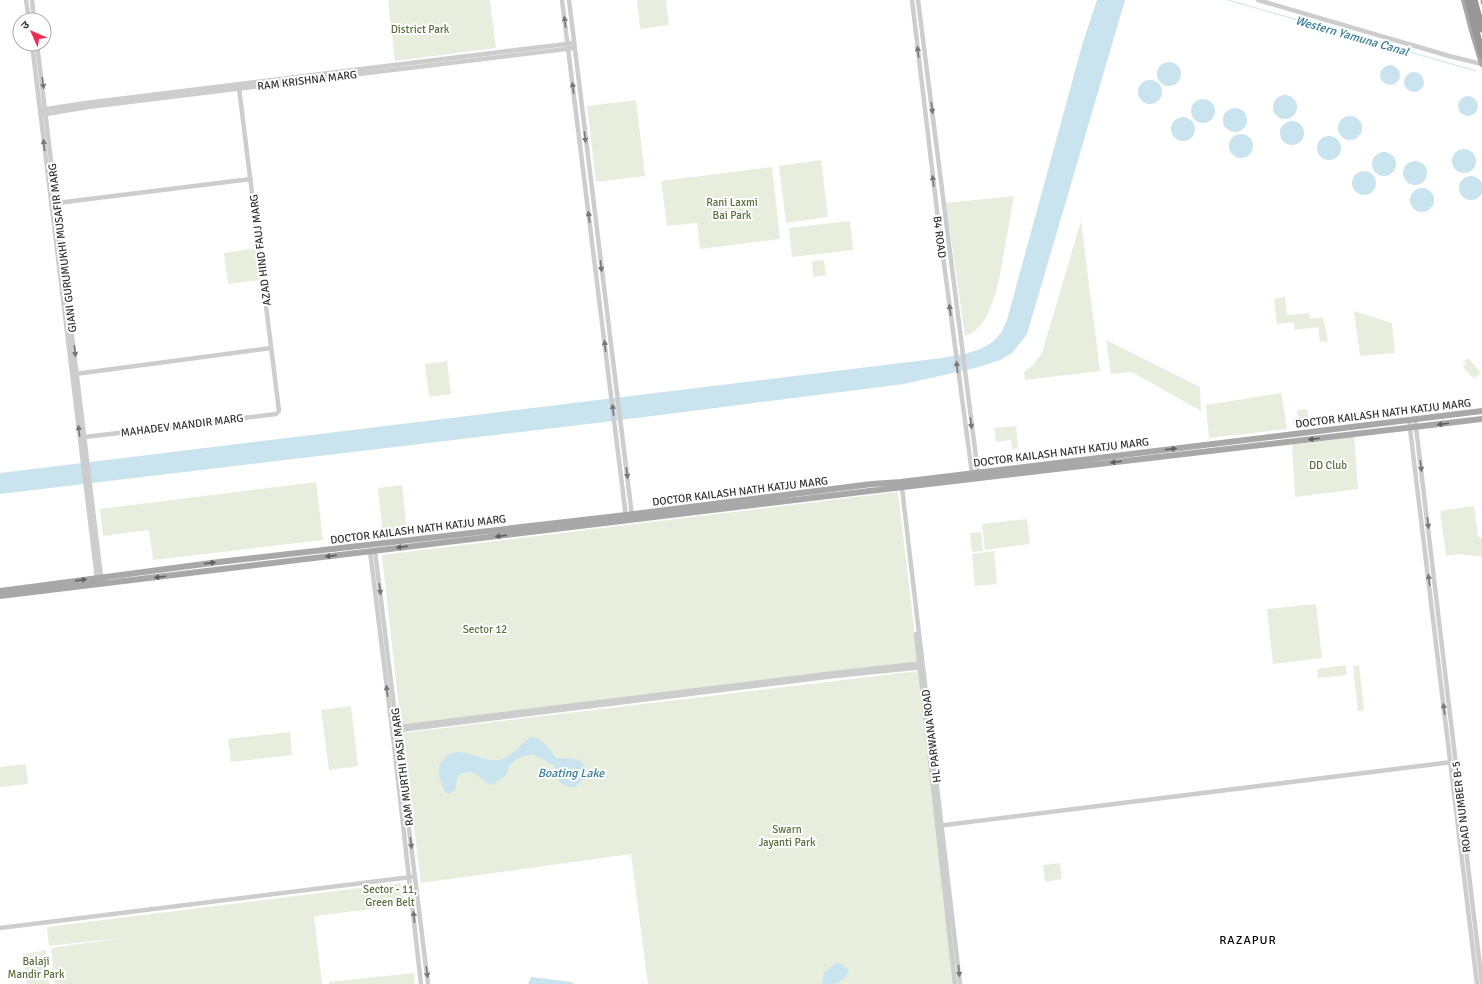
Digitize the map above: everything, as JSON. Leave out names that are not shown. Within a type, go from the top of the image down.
[{"type":"highway","points":[[1468,0],[1482,54]]},
{"type":"highway","points":[[1475,0],[1482,29]]},
{"type":"main road","points":[[1464,0],[1482,64]]},
{"type":"main road","points":[[1475,0],[1482,22]]},
{"type":"main road","name":"DOCTOR KAILASH NATH KATJU MARG","points":[[0,591],[99,578],[629,518],[975,473],[1482,411]]},
{"type":"main road","name":"DOCTOR KAILASH NATH KATJU MARG","points":[[860,489],[900,488],[1482,419]]},
{"type":"main road","name":"DOCTOR KAILASH NATH KATJU MARG","points":[[0,596],[286,558],[372,551],[429,541]]},
{"type":"street","points":[[26,0],[28,12]]},
{"type":"street","points":[[32,0],[33,12]]},
{"type":"street","points":[[562,0],[609,385],[618,454],[629,518]]},
{"type":"street","points":[[569,0],[622,434],[629,518]]},
{"type":"street","name":"B4 ROAD","points":[[912,0],[955,349],[975,473]]},
{"type":"street","name":"B4 ROAD","points":[[918,0],[962,349],[975,473]]},
{"type":"street","points":[[1258,0],[1449,56],[1482,64]]},
{"type":"street","name":"RAM KRISHNA MARG","points":[[46,112],[574,45]]},
{"type":"street","name":"RAM KRISHNA MARG","points":[[40,113],[102,101],[568,46]]},
{"type":"street","name":"GIANI GURUMUKHI MUSAFIR MARG","points":[[33,52],[72,374],[84,453]]},
{"type":"street","name":"GIANI GURUMUKHI MUSAFIR MARG","points":[[38,52],[78,373],[85,436],[84,453]]},
{"type":"street","name":"AZAD HIND FAUJ MARG","points":[[239,88],[278,412]]},
{"type":"street","points":[[57,203],[251,179]]},
{"type":"street","points":[[72,374],[271,348]]},
{"type":"street","name":"MAHADEV MANDIR MARG","points":[[85,436],[276,414],[278,412]]},
{"type":"street","points":[[1412,420],[1453,762],[1477,984]]},
{"type":"street","name":"ROAD NUMBER B-5","points":[[1413,428],[1440,631],[1453,762],[1482,984]]},
{"type":"street","points":[[84,453],[99,578]]},
{"type":"street","points":[[618,454],[624,454]]},
{"type":"street","name":"HL PARWANA ROAD","points":[[900,488],[939,825],[960,984]]},
{"type":"street","name":"RAM MURTHI PASI MARG","points":[[372,551],[412,877],[421,984]]},
{"type":"street","points":[[395,729],[835,673],[921,665]]},
{"type":"street","points":[[955,984],[939,825],[1453,762]]},
{"type":"street","points":[[0,928],[412,877]]},
{"type":"street","name":"RAM MURTHI PASI MARG","points":[[412,877],[428,984]]},
{"type":"green space","name":"District Park","points":[[388,0],[490,0],[496,48],[395,61]]},
{"type":"green space","points":[[637,0],[666,0],[669,25],[640,29]]},
{"type":"green space","points":[[636,100],[645,176],[596,182],[587,106]]},
{"type":"green space","points":[[821,160],[828,217],[786,223],[779,166]]},
{"type":"green space","name":"Rani Laxmi Bai Park","points":[[772,167],[780,239],[700,249],[697,223],[667,226],[661,181]]},
{"type":"green space","points":[[1014,196],[1001,271],[994,298],[983,322],[975,331],[965,336],[946,203]]},
{"type":"green space","points":[[850,221],[853,250],[792,257],[789,228]]},
{"type":"green space","points":[[1081,221],[1100,371],[1025,380],[1024,372],[1032,366],[1042,353]]},
{"type":"green space","points":[[257,248],[261,280],[228,284],[224,253]]},
{"type":"green space","points":[[824,260],[826,275],[813,277],[812,261]]},
{"type":"green space","points":[[1285,297],[1287,315],[1309,313],[1310,319],[1323,317],[1328,341],[1320,342],[1318,327],[1295,330],[1294,322],[1277,324],[1274,299]]},
{"type":"green space","points":[[1354,311],[1392,323],[1395,353],[1360,356]]},
{"type":"green space","points":[[1106,340],[1200,387],[1201,411],[1132,372],[1111,374]]},
{"type":"green space","points":[[1468,358],[1481,373],[1474,379],[1463,367],[1466,364],[1464,361]]},
{"type":"green space","points":[[447,361],[451,394],[429,397],[425,364]]},
{"type":"green space","points":[[1281,393],[1287,429],[1209,438],[1206,405]]},
{"type":"green space","points":[[1307,409],[1309,423],[1293,425],[1293,418],[1298,417],[1297,410]]},
{"type":"green space","points":[[1016,426],[1018,448],[1012,449],[1011,440],[996,442],[994,428]]},
{"type":"green space","name":"DD Club","points":[[1354,434],[1358,489],[1295,497],[1292,442]]},
{"type":"green space","points":[[316,482],[323,540],[153,560],[149,530],[103,536],[100,509]]},
{"type":"green space","points":[[402,485],[407,531],[383,534],[378,488]]},
{"type":"green space","name":"Sector 12","points":[[898,492],[918,661],[401,726],[382,555]]},
{"type":"green space","points":[[1474,506],[1478,536],[1482,538],[1482,557],[1459,554],[1446,556],[1440,511]]},
{"type":"green space","points":[[1027,519],[1030,544],[985,550],[982,524]]},
{"type":"green space","points":[[981,532],[983,551],[972,552],[970,533]]},
{"type":"green space","points":[[994,551],[997,584],[975,586],[972,554]]},
{"type":"green space","points":[[1316,604],[1322,658],[1273,664],[1267,609]]},
{"type":"green space","points":[[1346,665],[1347,675],[1318,678],[1317,669]]},
{"type":"green space","points":[[1359,665],[1364,710],[1358,711],[1353,666]]},
{"type":"green space","name":"Swarn Jayanti Park","points":[[918,671],[954,984],[648,984],[631,854],[421,883],[402,733]]},
{"type":"green space","points":[[351,706],[358,766],[329,770],[321,710]]},
{"type":"green space","points":[[290,732],[292,755],[231,762],[228,739]]},
{"type":"green space","points":[[26,764],[28,784],[0,787],[0,767]]},
{"type":"green space","points":[[1060,863],[1062,879],[1045,882],[1043,865]]},
{"type":"green space","name":"Sector - 11, Green Belt","points":[[400,883],[406,905],[314,916],[322,984],[55,984],[51,948],[129,937],[49,946],[47,927]]},
{"type":"green space","name":"Balaji Mandir Park","points":[[46,950],[49,984],[27,984],[23,954]]},
{"type":"green space","points":[[414,973],[415,984],[329,984],[329,982]]},
{"type":"water","points":[[1097,0],[1125,0],[1027,334],[1012,353],[1000,360],[979,367],[904,384],[605,422],[0,494],[0,473],[942,358],[974,351],[988,345],[995,340],[1007,320],[1083,42]]},
{"type":"water","points":[[1169,62],[1178,65],[1181,74],[1178,83],[1169,86],[1160,83],[1157,74],[1160,65]]},
{"type":"water","points":[[1386,65],[1394,65],[1400,71],[1400,79],[1394,85],[1386,85],[1380,79],[1380,71]]},
{"type":"water","points":[[1410,72],[1418,72],[1424,78],[1424,86],[1418,92],[1410,92],[1404,86],[1404,78]]},
{"type":"water","points":[[1150,80],[1159,83],[1162,92],[1159,101],[1150,104],[1141,101],[1138,92],[1141,83]]},
{"type":"water","points":[[1285,95],[1294,98],[1297,107],[1294,116],[1285,119],[1276,116],[1273,107],[1276,98]]},
{"type":"water","points":[[1464,96],[1472,96],[1478,102],[1478,110],[1472,116],[1464,116],[1458,110],[1458,102]]},
{"type":"water","points":[[1203,99],[1212,102],[1215,111],[1212,120],[1203,123],[1194,120],[1191,111],[1194,102]]},
{"type":"water","points":[[1235,108],[1244,111],[1247,120],[1244,129],[1235,132],[1226,129],[1223,120],[1226,111]]},
{"type":"water","points":[[1350,116],[1359,119],[1362,128],[1359,137],[1350,140],[1341,137],[1338,128],[1341,119]]},
{"type":"water","points":[[1183,117],[1192,120],[1195,129],[1192,138],[1183,141],[1174,138],[1171,129],[1174,120]]},
{"type":"water","points":[[1292,121],[1301,124],[1304,133],[1301,142],[1292,145],[1283,142],[1280,133],[1283,124]]},
{"type":"water","points":[[1241,134],[1250,137],[1253,146],[1250,155],[1241,158],[1232,155],[1229,146],[1232,137]]},
{"type":"water","points":[[1329,136],[1338,139],[1341,148],[1338,157],[1329,160],[1320,157],[1317,148],[1320,139]]},
{"type":"water","points":[[1464,149],[1473,152],[1476,161],[1473,170],[1464,173],[1455,170],[1452,161],[1455,152]]},
{"type":"water","points":[[1384,152],[1393,155],[1396,164],[1393,173],[1384,176],[1375,173],[1372,164],[1375,155]]},
{"type":"water","points":[[1415,161],[1424,164],[1427,173],[1424,182],[1415,185],[1406,182],[1403,173],[1406,164]]},
{"type":"water","points":[[1364,171],[1373,174],[1376,183],[1373,192],[1364,195],[1355,192],[1352,183],[1355,174]]},
{"type":"water","points":[[1471,176],[1480,179],[1483,188],[1480,197],[1471,200],[1462,197],[1459,188],[1462,179]]},
{"type":"water","points":[[1422,188],[1431,191],[1434,200],[1431,209],[1422,212],[1413,209],[1410,200],[1413,191]]},
{"type":"water","name":"Boating Lake","points":[[531,737],[539,739],[556,758],[571,758],[581,762],[588,770],[585,778],[575,787],[566,786],[558,779],[555,766],[533,754],[518,758],[510,764],[506,775],[491,785],[474,773],[470,772],[458,775],[455,790],[449,794],[446,793],[441,781],[439,769],[442,761],[448,755],[455,752],[470,754],[486,759],[502,759],[510,755]]},
{"type":"water","points":[[835,963],[840,963],[849,970],[847,975],[842,981],[831,984],[822,984],[824,973]]},
{"type":"water","points":[[531,977],[572,982],[574,984],[528,984]]},
{"type":"waterway","name":"Western Yamuna Canal","points":[[1228,0],[1476,71]]},
{"type":"railway","points":[[1481,0],[1482,6]]},
{"type":"district","name":"RAZAPUR","points":[[1248,940]]}]
